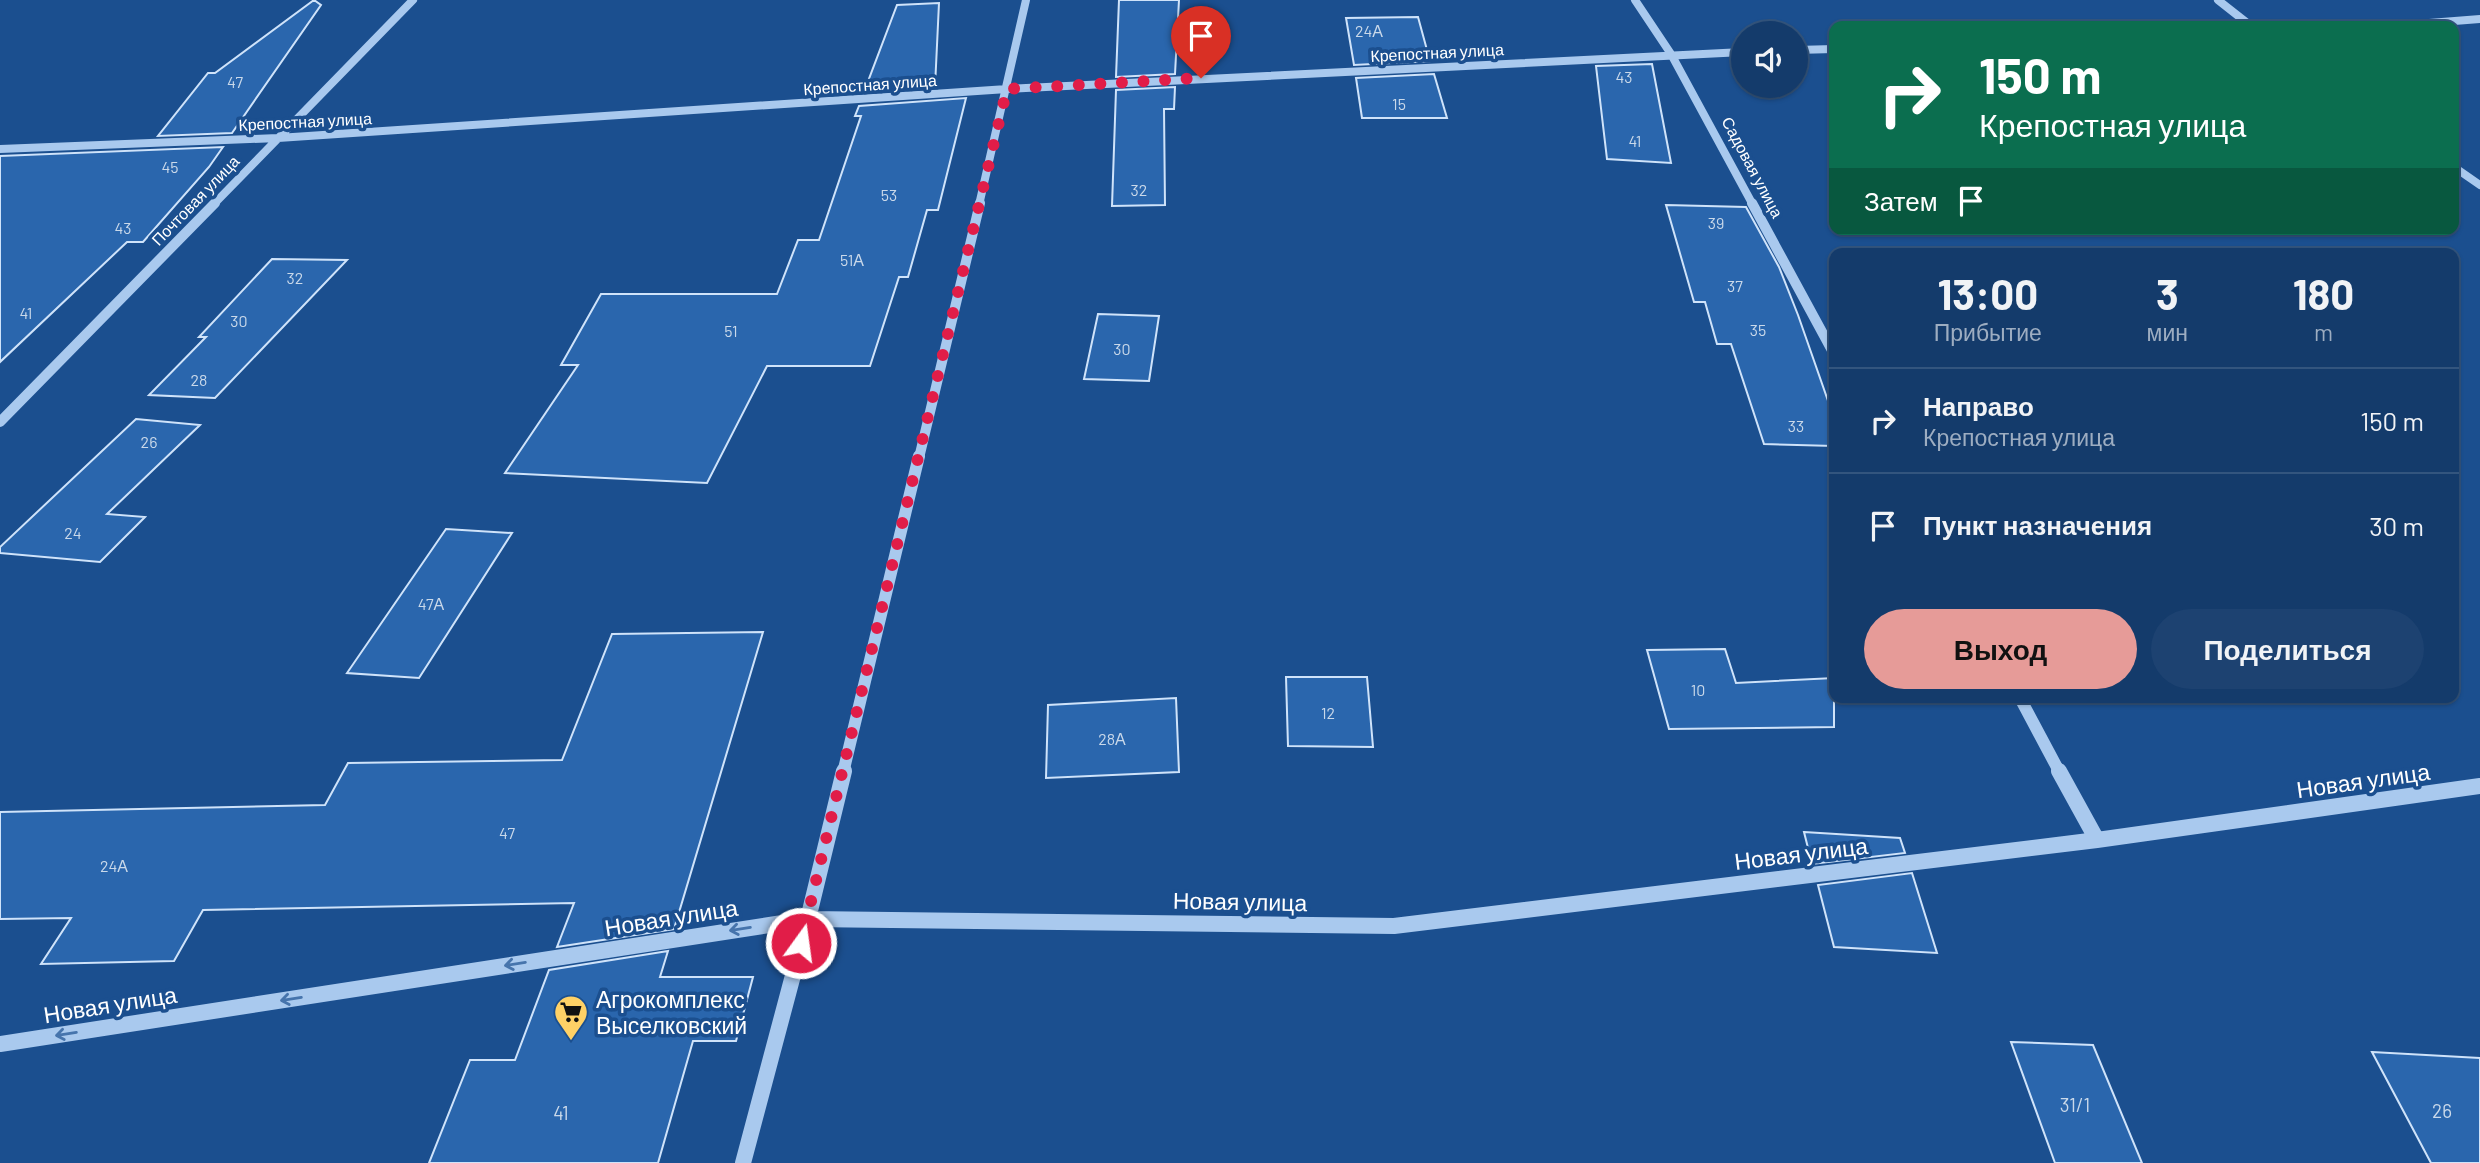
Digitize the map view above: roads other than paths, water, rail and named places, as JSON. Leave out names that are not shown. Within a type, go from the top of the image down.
[{"type":"street","name":"Почтовая улица","points":[[0,422],[413,0]]},
{"type":"street","points":[[743,1163],[808,919],[1026,0]]},
{"type":"street","name":"Садовая улица","points":[[1635,0],[1671,54],[1829,345]]},
{"type":"street","points":[[2218,0],[2245,21]]},
{"type":"street","points":[[2455,21],[2480,19]]},
{"type":"street","points":[[1808,50],[1829,49]]},
{"type":"street","name":"Крепостная улица","points":[[0,149],[278,138],[1007,89],[1731,52]]},
{"type":"street","points":[[2459,170],[2480,185]]},
{"type":"street","points":[[2023,703],[2097,840]]},
{"type":"street","name":"Новая улица","points":[[0,1044],[808,919],[1394,926],[2097,840],[2480,786]]},
{"type":"place","name":"Агрокомплекс Выселковский","points":[[571,1042]]}]
